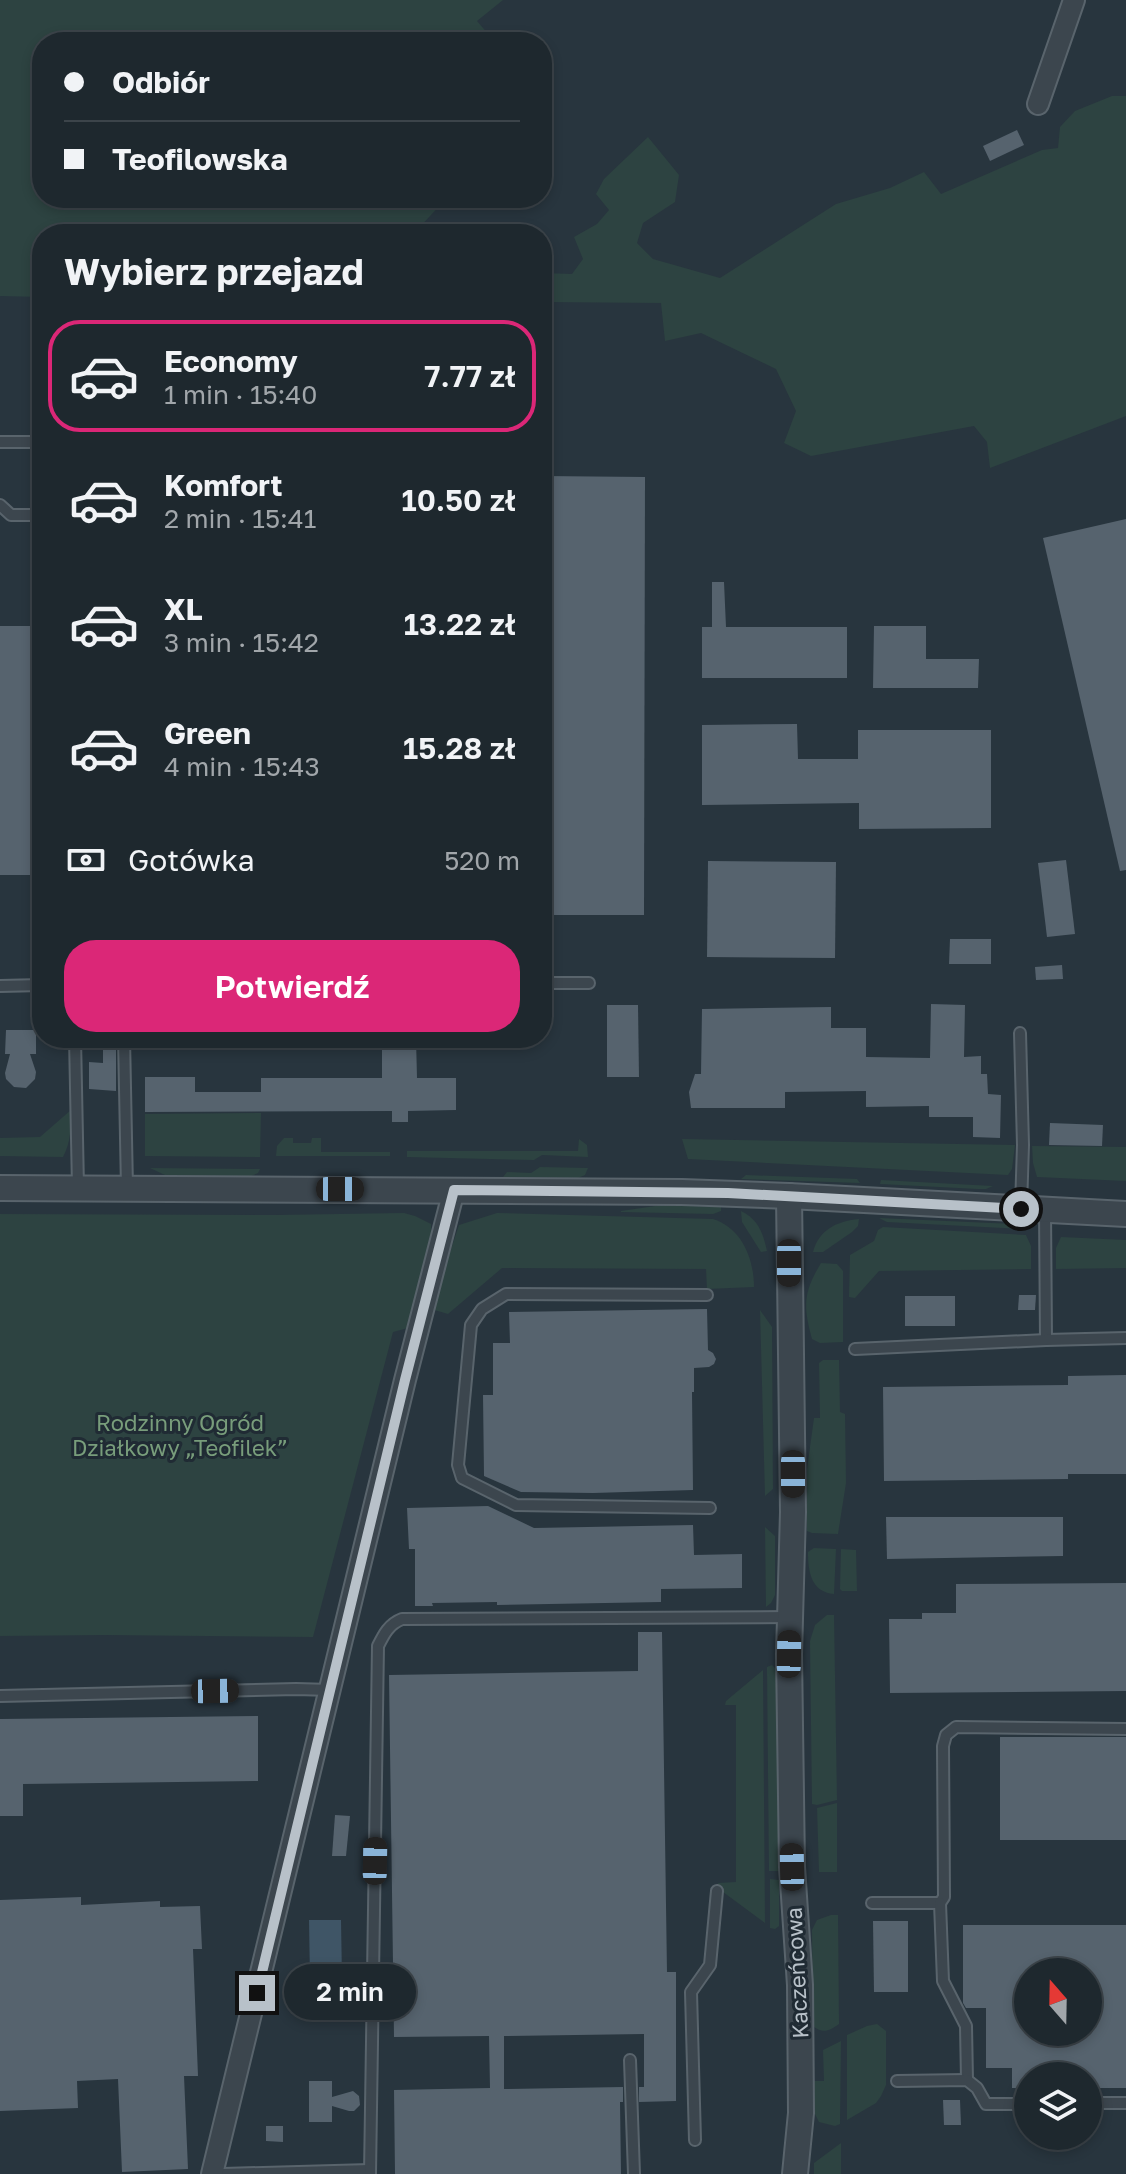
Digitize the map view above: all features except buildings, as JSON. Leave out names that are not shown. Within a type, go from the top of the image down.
[{"type":"street","points":[[1038,104],[1074,0]]},
{"type":"street","points":[[0,1188],[595,1190],[789,1196],[1126,1214]]},
{"type":"street","points":[[212,2174],[454,1190]]},
{"type":"street","name":"Kaczeńcowa","points":[[789,1196],[793,1386],[790,1617],[792,1867],[800,1985],[801,2113],[795,2174]]},
{"type":"lane","points":[[0,442],[32,442]]},
{"type":"lane","points":[[0,505],[11,515],[32,515]]},
{"type":"lane","points":[[552,983],[589,983]]},
{"type":"lane","points":[[0,986],[32,985]]},
{"type":"lane","points":[[1020,1033],[1023,1145],[1033,1209],[1046,1340]]},
{"type":"lane","points":[[75,1048],[78,1188]]},
{"type":"lane","points":[[124,1048],[127,1188]]},
{"type":"lane","points":[[707,1295],[506,1294],[482,1309],[471,1325],[458,1465],[462,1478],[516,1505],[710,1508]]},
{"type":"lane","points":[[855,1349],[1126,1338]]},
{"type":"lane","points":[[223,2174],[370,2172],[378,1646],[394,1622],[402,1619],[790,1617]]},
{"type":"lane","points":[[0,1696],[331,1690]]},
{"type":"lane","points":[[967,2080],[966,2026],[943,1981],[940,1903],[944,1897],[943,1746],[946,1735],[956,1727],[1126,1729]]},
{"type":"lane","points":[[695,2140],[691,1992],[710,1965],[717,1891]]},
{"type":"lane","points":[[872,1903],[940,1903]]},
{"type":"lane","points":[[630,2060],[634,2174]]},
{"type":"lane","points":[[897,2081],[967,2080],[977,2088],[986,2104],[1014,2104]]},
{"type":"lane","points":[[1102,2103],[1126,2103]]},
{"type":"green space","points":[[0,0],[503,0],[477,21],[486,32],[32,32],[32,208],[438,208],[422,224],[32,224],[32,297],[0,296]]},
{"type":"green space","points":[[1112,96],[1126,96],[1126,416],[990,468],[987,442],[974,426],[811,456],[784,443],[796,411],[776,369],[701,333],[665,341],[661,303],[552,302],[552,273],[572,274],[583,259],[574,237],[597,224],[609,210],[596,194],[604,179],[648,137],[679,175],[675,202],[643,223],[637,243],[653,259],[720,278],[836,204],[890,188],[924,172],[941,194],[1042,150],[1058,148],[1060,127],[1075,111]]},
{"type":"green space","points":[[71,1110],[69,1140],[63,1157],[0,1156],[0,1138],[40,1137]]},
{"type":"green space","points":[[261,1113],[260,1157],[145,1156],[145,1114]]},
{"type":"green space","points":[[284,1138],[293,1138],[293,1143],[311,1143],[312,1138],[321,1138],[321,1152],[390,1152],[390,1156],[276,1156],[277,1146]]},
{"type":"green space","points":[[579,1139],[587,1145],[588,1157],[542,1155],[534,1160],[407,1157],[407,1151],[578,1151]]},
{"type":"green space","points":[[682,1139],[1015,1145],[1012,1169],[1008,1175],[688,1159]]},
{"type":"green space","points":[[1032,1146],[1126,1147],[1126,1181],[1037,1177]]},
{"type":"green space","points":[[540,1167],[588,1168],[585,1175],[578,1178],[503,1177],[507,1172],[531,1173]]},
{"type":"green space","points":[[150,1168],[260,1169],[249,1177],[167,1176]]},
{"type":"green space","points":[[746,1175],[857,1179],[860,1183],[741,1179]]},
{"type":"green space","points":[[881,1180],[993,1186],[978,1189],[880,1184]]},
{"type":"green space","points":[[662,1205],[721,1207],[721,1211],[713,1214],[621,1212]]},
{"type":"green space","points":[[741,1211],[759,1227],[767,1251],[761,1252],[742,1222]]},
{"type":"green space","name":"Rodzinny Ogród Działkowy „Teofilek”","points":[[404,1213],[431,1224],[431,1255],[412,1327],[393,1332],[313,1637],[0,1636],[0,1214]]},
{"type":"green space","points":[[497,1213],[713,1219],[732,1229],[739,1237],[752,1266],[754,1287],[707,1289],[706,1269],[502,1268],[448,1314],[431,1309],[459,1225]]},
{"type":"green space","points":[[879,1218],[1014,1224],[1024,1229],[887,1222]]},
{"type":"green space","points":[[859,1219],[858,1226],[852,1232],[823,1252],[813,1252],[820,1237],[830,1228]]},
{"type":"green space","points":[[883,1227],[1026,1235],[1031,1246],[1031,1269],[879,1271],[855,1298],[849,1297],[850,1255],[874,1241],[878,1230]]},
{"type":"green space","points":[[1061,1237],[1126,1240],[1126,1268],[1056,1269],[1056,1248]]},
{"type":"green space","points":[[821,1263],[837,1264],[843,1271],[843,1342],[820,1343],[812,1339],[806,1300]]},
{"type":"green space","points":[[760,1310],[772,1327],[773,1489],[765,1496]]},
{"type":"green space","points":[[839,1360],[840,1412],[845,1414],[846,1483],[838,1534],[807,1531],[807,1469],[814,1418],[820,1418],[819,1363]]},
{"type":"green space","points":[[765,1527],[775,1536],[775,1595],[766,1607]]},
{"type":"green space","points":[[814,1548],[836,1549],[834,1594],[820,1589],[812,1580],[808,1552]]},
{"type":"green space","points":[[841,1549],[856,1550],[857,1591],[840,1589]]},
{"type":"green space","points":[[827,1615],[834,1615],[837,1800],[817,1805],[812,1804],[810,1641],[815,1625]]},
{"type":"green space","points":[[772,1665],[776,1669],[779,1871],[769,1871],[767,1667]]},
{"type":"green space","points":[[763,1670],[765,1923],[719,1889],[718,1883],[736,1882],[736,1705],[725,1705]]},
{"type":"green space","points":[[837,1803],[837,1872],[819,1872],[817,1808]]},
{"type":"green space","points":[[770,1879],[779,1880],[779,1926],[775,1929],[770,1928]]},
{"type":"green space","points":[[838,1915],[839,2024],[823,2031],[813,2026],[812,1930],[817,1920]]},
{"type":"green space","points":[[877,2024],[886,2031],[886,2085],[876,2103],[847,2120],[847,2035]]},
{"type":"green space","points":[[841,2041],[840,2124],[835,2126],[819,2122],[814,2112],[814,2081],[824,2081],[823,2050]]},
{"type":"green space","points":[[841,2143],[841,2174],[814,2174],[814,2163]]},
{"type":"water","points":[[309,1920],[341,1920],[342,1979],[310,1979]]},
{"type":"route","points":[[257,1993],[454,1190],[728,1193],[1021,1209]]}]
